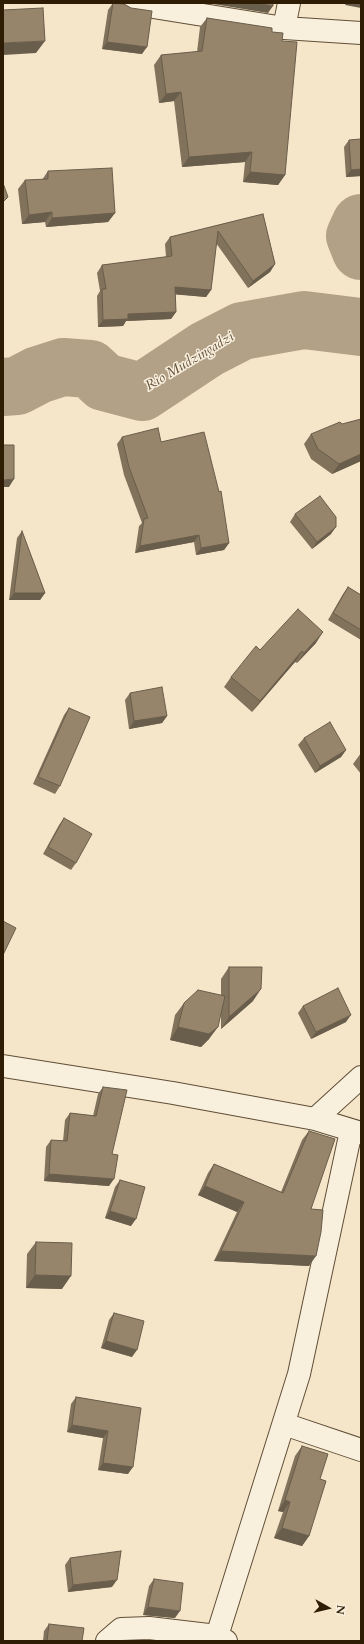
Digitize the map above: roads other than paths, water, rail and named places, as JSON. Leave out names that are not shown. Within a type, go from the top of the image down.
[{"type":"street","points":[[284,28],[289,3]]},
{"type":"street","points":[[139,4],[284,28],[361,33]]},
{"type":"street","points":[[3,1066],[173,1093],[315,1119],[356,1132],[299,1374],[221,1639],[149,1628],[121,1630],[106,1641]]},
{"type":"street","points":[[315,1119],[361,1077]]},
{"type":"street","points":[[284,1424],[361,1450]]},
{"type":"waterway","name":"Rio Mudzingadzi","points":[[361,223],[355,236],[361,251]]},
{"type":"waterway","name":"Rio Mudzingadzi","points":[[3,387],[17,386],[38,375],[63,367],[90,369],[104,382],[142,392],[207,349],[242,331],[304,320],[361,327]]}]
